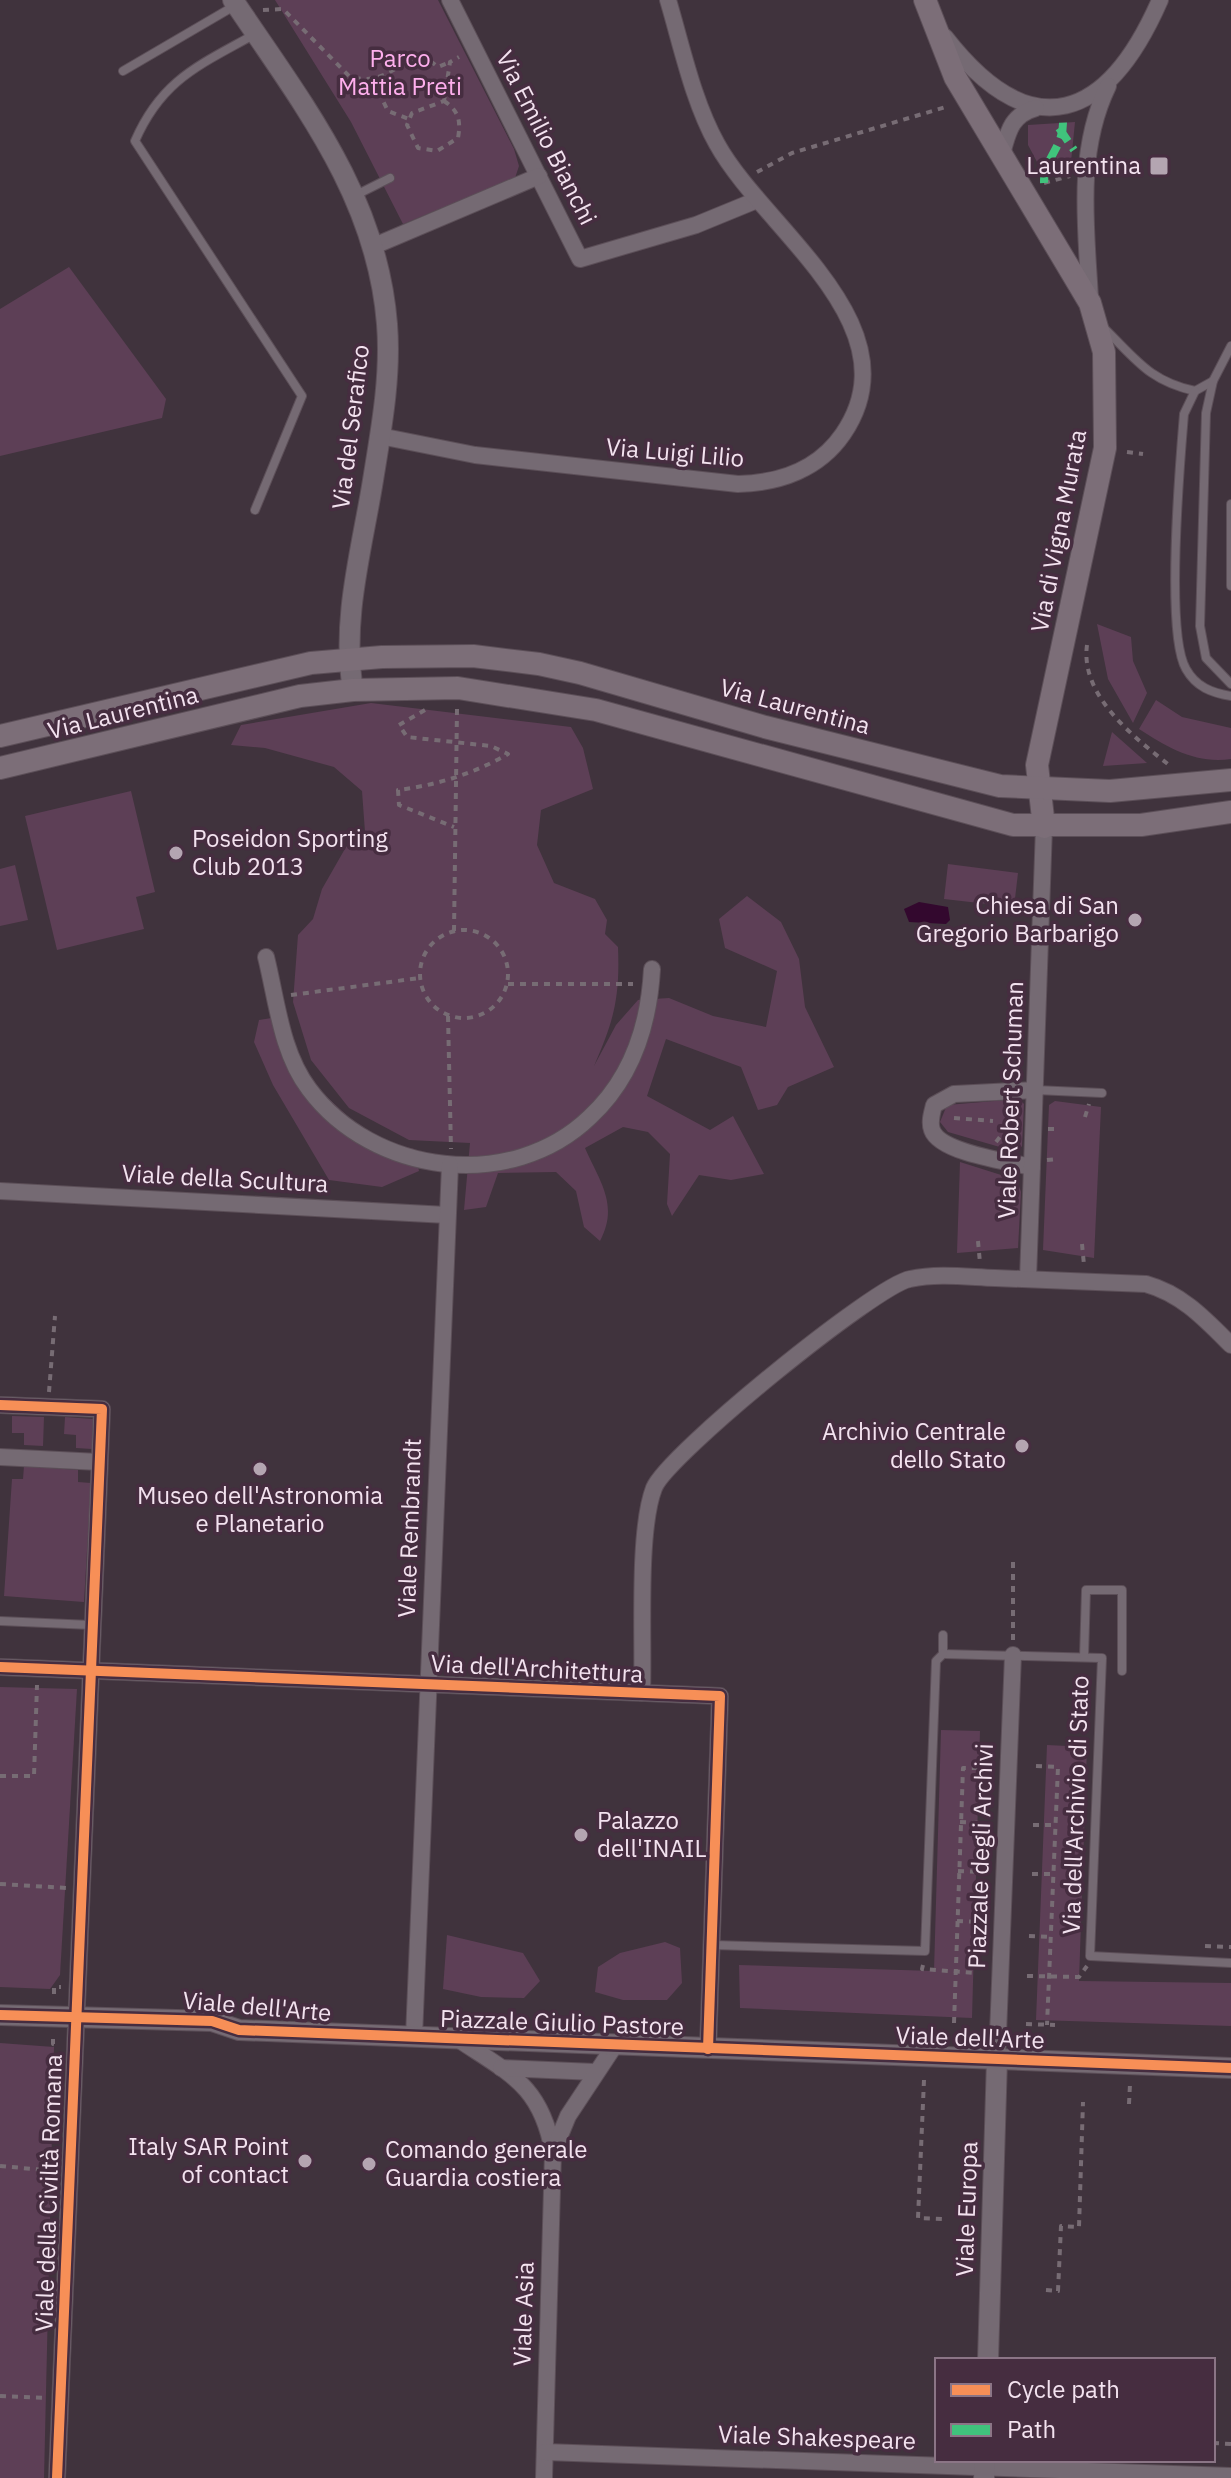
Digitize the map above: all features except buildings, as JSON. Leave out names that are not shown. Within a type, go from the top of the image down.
[{"type":"main road","name":"Via di Vigna Murata","points":[[925,0],[955,77],[1093,312],[1107,374],[1105,448],[1037,765],[1044,827]]},
{"type":"main road","name":"Via Laurentina","points":[[0,736],[286,667],[348,659],[459,656],[539,664],[951,776],[1038,790],[1158,789],[1231,780]]},
{"type":"main road","name":"Via Laurentina","points":[[0,768],[283,700],[353,690],[458,688],[596,710],[969,815],[1044,827],[1156,824],[1231,812]]},
{"type":"street","name":"Via Emilio Bianchi","points":[[450,0],[580,259],[696,225],[757,200]]},
{"type":"street","name":"Via Luigi Lilio","points":[[380,436],[475,455],[738,484],[772,481],[810,466],[830,450],[852,418],[862,382],[861,354],[851,320],[835,291],[741,181],[708,124],[668,0]]},
{"type":"street","points":[[1093,312],[1085,218],[1088,139],[1093,116],[1109,84],[1136,50],[1160,0]]},
{"type":"street","name":"Via del Serafico","points":[[243,14],[335,155],[356,195],[374,246],[387,325],[380,436],[348,624],[348,659]]},
{"type":"street","points":[[935,23],[972,68],[1036,108]]},
{"type":"street","points":[[1002,154],[1013,122],[1022,112],[1071,103],[1109,84]]},
{"type":"street","points":[[374,246],[539,176]]},
{"type":"street","points":[[348,659],[353,690]]},
{"type":"street","name":"Viale Robert Schuman","points":[[1028,1279],[1044,827]]},
{"type":"street","points":[[266,957],[295,1066],[330,1113],[349,1130],[386,1149],[420,1161],[450,1165],[497,1162],[529,1154],[559,1140],[585,1122],[608,1098],[634,1054],[646,1016],[651,976]]},
{"type":"street","points":[[1032,1167],[944,1144],[931,1128],[931,1116],[934,1105],[954,1094],[1036,1090]]},
{"type":"street","name":"Viale Rembrandt","points":[[414,2037],[450,1165]]},
{"type":"street","name":"Viale della Scultura","points":[[0,1191],[447,1215]]},
{"type":"street","points":[[642,1693],[651,1498],[669,1465],[722,1418],[896,1282],[933,1276],[1146,1284],[1169,1291],[1231,1345]]},
{"type":"street","points":[[0,1405],[48,1407]]},
{"type":"street","name":"Viale della Civiltà Romana","points":[[48,1407],[102,1409],[88,1670],[57,2478]]},
{"type":"street","points":[[0,1457],[99,1462]]},
{"type":"street","name":"Piazzale degli Archivi","points":[[997,2059],[1013,1647]]},
{"type":"street","name":"Via dell'Architettura","points":[[0,1667],[720,1696],[708,2049]]},
{"type":"street","name":"Viale dell'Arte","points":[[0,2015],[212,2021],[239,2030],[414,2037]]},
{"type":"street","name":"Piazzale Giulio Pastore","points":[[414,2037],[708,2049]]},
{"type":"street","name":"Piazzale Giulio Pastore","points":[[458,2039],[501,2068],[538,2100],[553,2152]]},
{"type":"street","name":"Piazzale Giulio Pastore","points":[[553,2152],[568,2116],[615,2045]]},
{"type":"street","name":"Viale dell'Arte","points":[[708,2049],[1231,2068]]},
{"type":"street","name":"Viale Europa","points":[[988,2358],[997,2059]]},
{"type":"street","name":"Piazzale Giulio Pastore","points":[[501,2068],[595,2072]]},
{"type":"street","name":"Viale Asia","points":[[544,2478],[553,2152]]},
{"type":"street","name":"Viale Shakespeare","points":[[545,2452],[1231,2476]]},
{"type":"lane","points":[[123,71],[243,14]]},
{"type":"lane","points":[[243,14],[147,114],[135,141],[302,396],[255,510]]},
{"type":"lane","points":[[356,195],[390,178]]},
{"type":"lane","points":[[1093,312],[1158,378],[1170,386],[1195,391]]},
{"type":"lane","points":[[1231,346],[1213,381],[1205,432],[1200,626],[1206,658],[1231,684]]},
{"type":"lane","points":[[1213,381],[1195,391],[1184,414],[1182,428],[1177,636],[1184,668],[1195,682],[1211,692],[1231,696]]},
{"type":"lane","points":[[1231,504],[1231,586]]},
{"type":"lane","points":[[1036,1090],[1102,1093]]},
{"type":"lane","points":[[713,1945],[925,1951],[936,1661],[943,1654],[1013,1647],[1084,1657],[1086,1590],[1122,1590],[1122,1671]]},
{"type":"lane","points":[[0,1621],[91,1625]]},
{"type":"lane","points":[[943,1635],[943,1654]]},
{"type":"lane","name":"Via dell'Archivio di Stato","points":[[1084,1657],[1102,1658],[1090,1956],[1231,1963]]},
{"type":"path","points":[[243,14],[283,9],[349,76],[373,81],[417,55],[423,55],[438,67],[474,48]]},
{"type":"path","points":[[444,101],[450,62]]},
{"type":"path","points":[[373,81],[388,111],[409,119]]},
{"type":"path","points":[[444,101],[454,108],[461,124],[458,138],[437,151],[418,148],[407,125],[412,113],[444,101]]},
{"type":"path","points":[[741,181],[792,153],[948,107]]},
{"type":"path","points":[[1044,183],[1072,176]]},
{"type":"path","points":[[1127,452],[1143,454]]},
{"type":"path","points":[[1087,645],[1089,671],[1117,720],[1169,765]]},
{"type":"path","points":[[454,931],[458,688]]},
{"type":"path","points":[[436,706],[399,725],[407,737],[491,746],[508,754],[455,778],[398,790],[399,805],[454,827]]},
{"type":"path","points":[[454,931],[483,934],[495,942],[509,969],[504,996],[485,1014],[460,1019],[448,1016],[428,1001],[420,978],[425,954],[432,943],[454,931]]},
{"type":"path","points":[[508,984],[651,976]]},
{"type":"path","points":[[276,996],[420,978]]},
{"type":"path","points":[[448,1016],[450,1165]]},
{"type":"path","points":[[954,1118],[993,1121]]},
{"type":"path","points":[[48,1407],[55,1316]]},
{"type":"path","points":[[1013,1561],[1013,1647]]},
{"type":"path","points":[[0,1776],[34,1776],[37,1668]]},
{"type":"path","points":[[1036,1766],[1058,1767],[1047,2025]]},
{"type":"path","points":[[954,2023],[963,1768],[984,1768]]},
{"type":"path","points":[[960,1822],[982,1823]]},
{"type":"path","points":[[1033,1825],[1055,1825]]},
{"type":"path","points":[[958,1871],[980,1872]]},
{"type":"path","points":[[1032,1874],[1053,1874]]},
{"type":"path","points":[[0,1884],[81,1889]]},
{"type":"path","points":[[957,1921],[979,1922]]},
{"type":"path","points":[[1029,1936],[1051,1937]]},
{"type":"path","points":[[1202,1946],[1231,1947]]},
{"type":"path","points":[[926,1970],[976,1973]]},
{"type":"path","points":[[1027,1976],[1079,1977]]},
{"type":"path","points":[[54,1994],[54,1987],[63,1987]]},
{"type":"path","points":[[1026,2024],[1055,2025]]},
{"type":"path","points":[[53,2039],[53,2044],[58,2045]]},
{"type":"path","points":[[924,2080],[918,2218],[943,2219]]},
{"type":"path","points":[[1129,2104],[1130,2083]]},
{"type":"path","points":[[1046,2290],[1058,2291],[1061,2226],[1079,2227],[1083,2102]]},
{"type":"path","points":[[0,2166],[70,2172]]},
{"type":"path","points":[[0,2396],[61,2399]]},
{"type":"green space","name":"Parco Mattia Preti","points":[[275,0],[438,0],[514,149],[519,166],[515,178],[403,224],[351,122]]},
{"type":"green space","points":[[1075,122],[1070,172],[1045,177],[1028,145],[1028,125]]},
{"type":"green space","points":[[69,267],[166,399],[162,418],[0,456],[0,309]]},
{"type":"green space","points":[[1097,624],[1131,637],[1133,661],[1147,693],[1133,723],[1108,679]]},
{"type":"green space","points":[[1156,700],[1182,717],[1231,728],[1231,759],[1194,757],[1139,729]]},
{"type":"green space","points":[[371,703],[571,727],[583,748],[593,789],[541,810],[537,845],[554,883],[595,899],[607,920],[605,934],[618,947],[614,1008],[594,1066],[616,1025],[638,1000],[669,998],[713,1016],[766,1027],[777,971],[725,948],[719,919],[747,896],[781,922],[799,959],[805,1007],[834,1067],[788,1087],[777,1105],[758,1110],[741,1067],[666,1039],[647,1096],[710,1130],[733,1116],[764,1174],[731,1180],[699,1175],[672,1216],[667,1204],[670,1154],[648,1132],[623,1127],[585,1148],[608,1205],[600,1241],[584,1227],[576,1191],[556,1172],[498,1173],[486,1207],[464,1210],[470,1143],[409,1140],[349,1108],[311,1060],[293,1002],[298,935],[313,919],[322,889],[346,847],[365,832],[362,791],[334,767],[265,748],[231,745],[241,725]]},
{"type":"green space","points":[[1112,732],[1147,763],[1103,766]]},
{"type":"green space","points":[[131,791],[155,892],[136,897],[144,929],[57,950],[25,816]]},
{"type":"green space","points":[[948,864],[1018,873],[1014,907],[944,899]]},
{"type":"green space","points":[[15,865],[28,920],[0,926],[0,869]]},
{"type":"green space","points":[[284,1016],[299,1071],[372,1139],[414,1149],[419,1171],[382,1187],[329,1180],[273,1085],[254,1042],[259,1020]]},
{"type":"green space","points":[[1019,1099],[1024,1104],[1022,1146],[1017,1152],[948,1132],[940,1122],[947,1105]]},
{"type":"green space","points":[[1055,1101],[1101,1107],[1094,1258],[1043,1250],[1049,1105]]},
{"type":"green space","points":[[960,1162],[1017,1180],[1021,1192],[1018,1248],[957,1253]]},
{"type":"green space","points":[[12,1416],[44,1417],[43,1446],[24,1445],[24,1433],[12,1433]]},
{"type":"green space","points":[[65,1417],[93,1419],[92,1449],[76,1448],[76,1435],[64,1434]]},
{"type":"green space","points":[[24,1466],[78,1470],[78,1482],[91,1483],[84,1602],[4,1596],[12,1479],[23,1479]]},
{"type":"green space","points":[[0,1687],[77,1689],[60,1975],[50,1989],[0,1987]]},
{"type":"green space","points":[[941,1730],[980,1731],[972,2018],[740,2008],[739,1965],[934,1971]]},
{"type":"green space","points":[[1047,1745],[1087,1747],[1079,1981],[1231,1983],[1231,2026],[1036,2020]]},
{"type":"green space","points":[[447,1935],[523,1953],[540,1981],[524,1998],[481,1997],[443,1989]]},
{"type":"green space","points":[[665,1942],[680,1948],[682,1983],[667,2000],[623,2000],[595,1992],[598,1967],[620,1953]]},
{"type":"green space","points":[[0,2043],[54,2047],[44,2478],[0,2478]]},
{"type":"shaded area","points":[[919,902],[948,907],[950,920],[946,924],[909,922],[904,909]]},
{"type":"marked path","points":[[1044,183],[1063,122]]},
{"type":"marked path","points":[[1059,128],[1074,150]]},
{"type":"cycle path","points":[[0,1405],[102,1409],[57,2478]]},
{"type":"cycle path","points":[[0,1667],[720,1696],[708,2049]]},
{"type":"cycle path","points":[[0,2015],[212,2021],[239,2030],[1231,2068]]},
{"type":"place","name":"Laurentina","points":[[1159,166]]},
{"type":"place","name":"Poseidon Sporting Club 2013","points":[[176,853]]},
{"type":"place","name":"Chiesa di San Gregorio Barbarigo","points":[[1135,920]]},
{"type":"place","name":"Archivio Centrale dello Stato","points":[[1022,1446]]},
{"type":"place","name":"Museo dell'Astronomia e Planetario","points":[[260,1469]]},
{"type":"place","name":"Palazzo dell'INAIL","points":[[581,1835]]},
{"type":"place","name":"Italy SAR Point of contact","points":[[305,2161]]},
{"type":"place","name":"Comando generale Guardia costiera","points":[[369,2164]]}]
